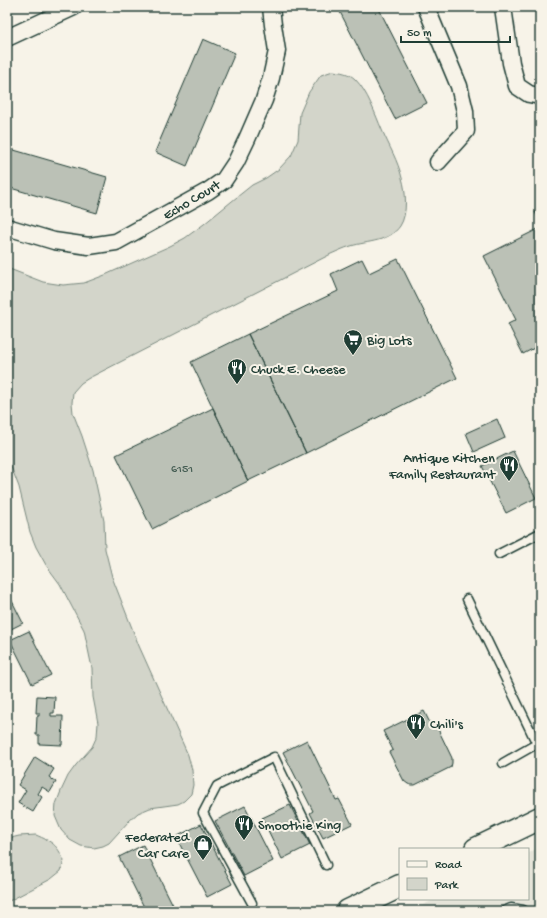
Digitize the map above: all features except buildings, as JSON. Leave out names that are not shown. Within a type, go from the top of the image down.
[{"type":"main road","points":[[478,848],[540,818]]},
{"type":"main road","points":[[348,911],[399,886]]},
{"type":"street","points":[[7,38],[74,7]]},
{"type":"street","name":"Echo Court","points":[[7,227],[54,241],[89,246],[116,242],[208,191],[224,180],[236,162],[247,139],[264,100],[271,78],[277,51],[271,7]]},
{"type":"street","points":[[426,7],[459,86],[465,111],[466,130],[438,162]]},
{"type":"street","points":[[503,7],[511,63],[518,86],[529,94],[540,96]]},
{"type":"lane","points":[[499,554],[540,533]]},
{"type":"lane","points":[[467,599],[538,743],[503,763]]},
{"type":"lane","points":[[252,903],[203,813],[217,786],[274,757],[326,865]]},
{"type":"lane","points":[[504,911],[511,908],[523,911]]},
{"type":"shaded area","points":[[540,847],[540,911],[411,911],[433,900],[529,900],[529,852]]},
{"type":"green space","points":[[333,71],[350,75],[360,84],[371,103],[396,160],[403,183],[405,196],[403,221],[400,226],[384,238],[351,246],[331,254],[89,378],[81,383],[73,392],[73,413],[93,470],[104,521],[105,549],[112,577],[139,646],[188,755],[192,770],[193,785],[191,794],[184,801],[178,804],[150,808],[138,813],[109,843],[94,848],[81,846],[70,840],[61,830],[55,816],[56,804],[68,776],[92,747],[97,736],[98,723],[93,697],[92,668],[84,630],[60,584],[46,565],[36,547],[30,532],[19,487],[7,460],[7,268],[43,282],[63,285],[84,283],[105,275],[185,238],[252,185],[279,169],[291,156],[298,140],[300,113],[309,92],[321,75]]},
{"type":"green space","points":[[36,835],[53,844],[59,851],[64,861],[61,871],[51,879],[7,902],[7,839],[19,836]]},
{"type":"place","name":"Big Lots","points":[[353,356]]},
{"type":"place","name":"Chuck E. Cheese","points":[[237,385]]},
{"type":"place","name":"Antique Kitchen Family Restaurant","points":[[509,482]]},
{"type":"place","name":"Chili's","points":[[416,740]]},
{"type":"place","name":"Smoothie King","points":[[244,841]]},
{"type":"place","name":"Federated Car Care","points":[[203,861]]}]
